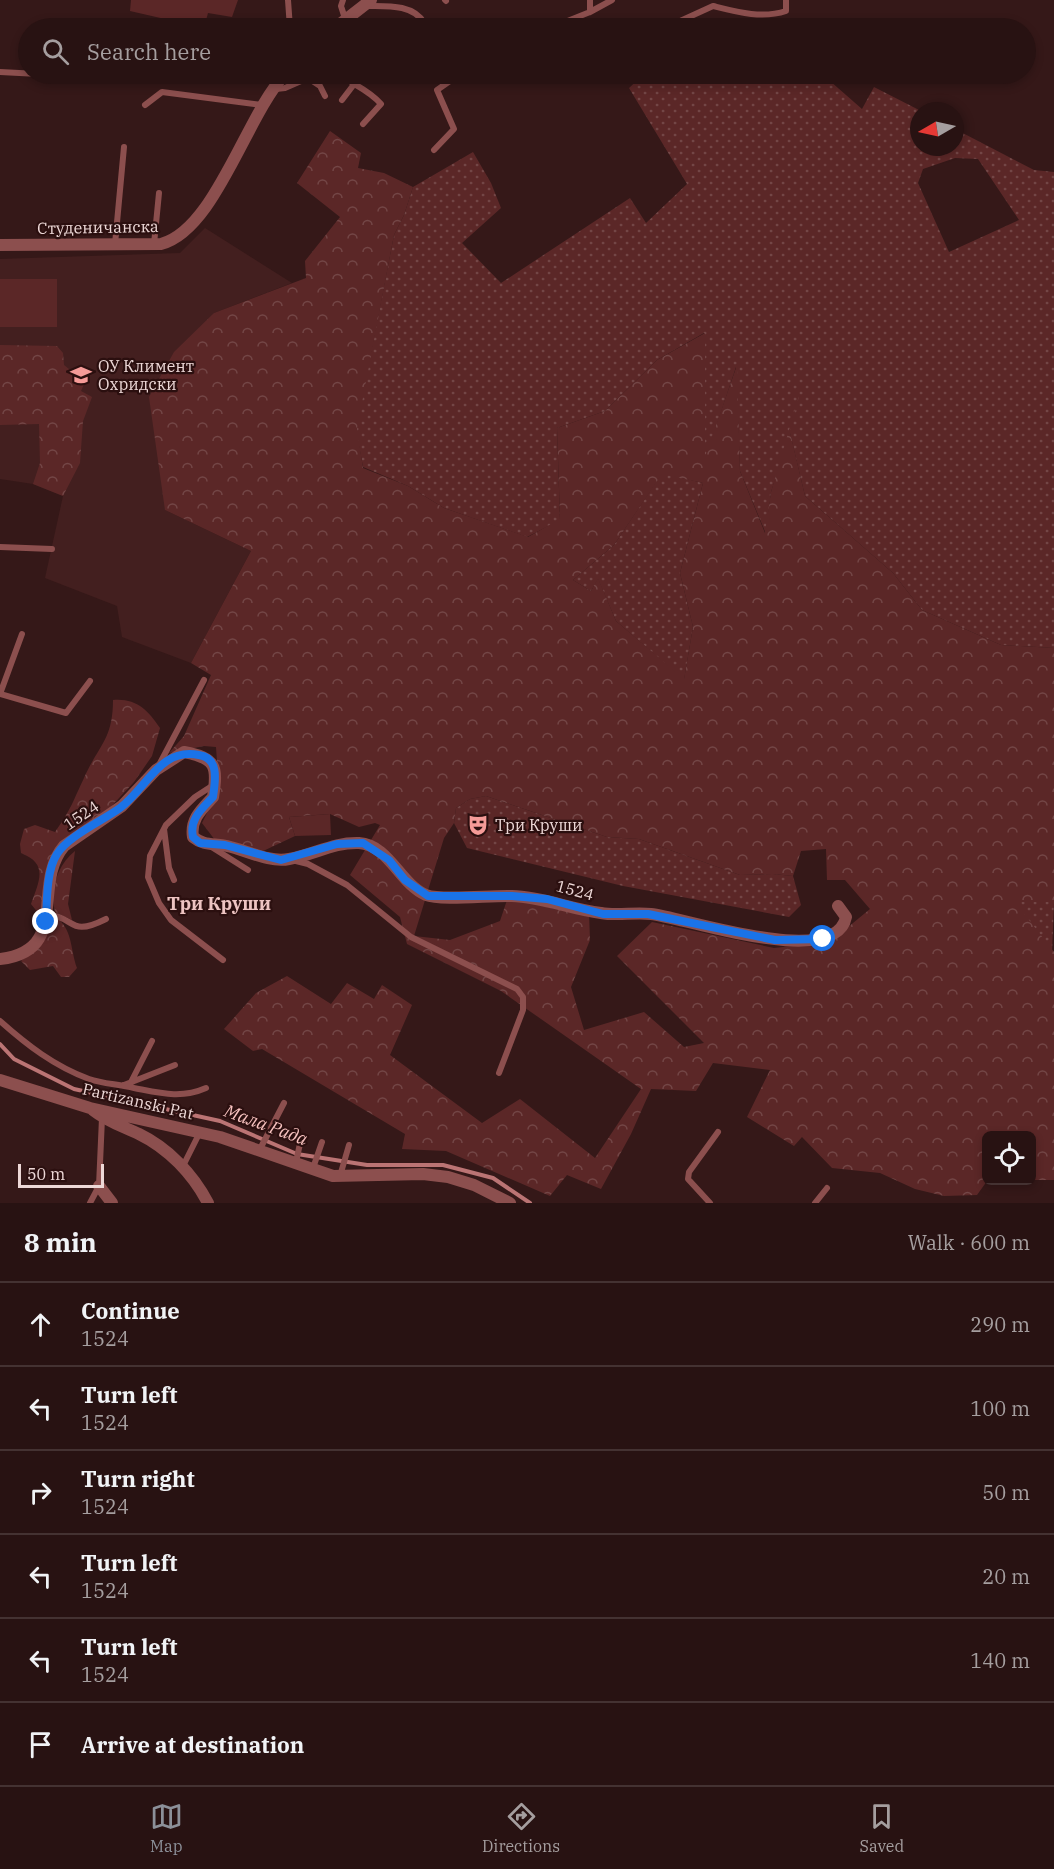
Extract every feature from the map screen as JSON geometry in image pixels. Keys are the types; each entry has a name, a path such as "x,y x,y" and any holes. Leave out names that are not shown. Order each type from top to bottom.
{"street":[{"path":"351,18 367,3"},
{"name":"Студеничанска","path":"0,245 154,244 172,241 184,234 205,210 262,105 276,84"},
{"name":"1524","path":"0,959 15,956 32,948 42,937 51,869 56,855 64,846 122,806 156,770 171,758 184,752 204,756 212,761 215,784"},
{"path":"207,844 200,843 193,837 192,830 199,812 213,797 215,784"},
{"name":"1524","path":"207,844 225,845 268,858 289,859 337,844 363,843 389,860 405,880 428,896 512,896 547,899 603,914 648,914 775,940 823,939 833,936 841,930 846,917 838,906"},
{"name":"Partizanski Pat","path":"0,1080 90,1108 262,1147 297,1156 314,1165 341,1171 448,1177 474,1185 510,1203"},
{"path":"90,1108 102,1118 139,1134 183,1166 208,1203"},
{"path":"99,1186 112,1203"}],"lane":[{"path":"288,0 289,18"},
{"path":"342,18 343,0"},
{"path":"590,0 590,12"},
{"path":"575,18 612,0"},
{"path":"687,18 713,6 741,13 775,14 786,10 786,0"},
{"path":"367,3 411,10 422,18"},
{"path":"0,72 18,73"},
{"path":"272,89 285,88 293,84"},
{"path":"319,84 325,96"},
{"path":"342,100 354,84"},
{"path":"357,84 371,93 381,104 363,124"},
{"path":"434,150 454,129 437,90 446,84"},
{"path":"145,105 162,92 262,105"},
{"path":"115,244 124,147"},
{"path":"154,244 159,193"},
{"path":"0,547 52,549"},
{"path":"22,634 0,694 66,712 90,681"},
{"path":"156,770 204,680"},
{"path":"215,784 195,797 164,828 150,856 148,877 159,903 171,920 224,960"},
{"path":"164,828 169,868 174,880"},
{"path":"207,844 248,870"},
{"name":"1524","path":"289,859 308,864 347,885 411,937 517,989 523,997 523,1010 500,1073"},
{"path":"46,914 59,916 72,926 82,928 106,919"},
{"path":"0,1021 28,1046 57,1065 90,1079 170,1095 195,1093 206,1088"},
{"path":"131,1082 152,1041"},
{"path":"123,1085 175,1065"},
{"path":"262,1147 284,1103"},
{"path":"90,1203 99,1186 102,1118"},
{"path":"183,1166 200,1132"},
{"path":"710,1203 688,1179 689,1172 718,1132"},
{"path":"297,1156 302,1139"},
{"path":"314,1165 322,1142"},
{"path":"341,1171 349,1145"},
{"path":"815,1203 827,1188"}],"shaded area":[{"name":"ОУ Климент Охридски","path":"205,228 292,283 214,313 165,510 251,551 191,663 122,637 117,606 45,578 63,496 33,484 0,479 0,259 180,253"}],"green space":[{"path":"131,0 238,0 232,17 208,13 207,18 160,18 130,11"},
{"path":"633,84 833,84 862,109 874,87 910,105 910,156 964,156 964,134 1034,170 1054,172 1054,648 1001,645 922,610 893,573 805,496 790,433 771,492 766,534 740,471 736,367 705,460 704,333 657,360 605,411 557,428 560,520 527,537 444,508 408,486 363,467 356,429 394,235 404,215 413,187 473,152 491,183 501,208 462,243 501,283 630,198 646,223 687,184 629,88","holes":["955,158 978,159 1019,220 949,252 918,183 923,169"]},
{"path":"330,131 361,153 358,168 384,173 413,187 404,215 394,235 357,429 363,468 408,486 444,508 528,537 560,519 557,428 605,411 657,360 705,333 705,457 737,365 740,471 765,533 771,492 800,392 790,432 805,496 893,573 922,610 1001,645 1054,648 1054,902 1015,902 1054,952 1054,1180 1036,1180 1036,1131 982,1131 982,1185 984,1185 977,1195 944,1196 915,1189 880,1173 832,1168 802,1137 794,1146 747,1117 770,1070 713,1063 696,1091 651,1089 631,1134 601,1189 567,1175 550,1196 446,1151 402,1149 405,1134 262,1049 253,1051 224,1029 256,993 287,976 331,1004 347,983 374,999 382,985 412,1005 390,1055 482,1123 520,1099 595,1158 641,1089 501,991 407,944 400,917 350,875 380,825 375,823 359,827 330,814 289,817 295,836 261,852 215,840 202,823 219,789 216,747 204,746 169,753 184,736 211,675 191,663 251,551 165,510 149,397 174,352 214,313 306,278 305,261 340,217 297,183","holes":["662,474 703,483 680,573 693,627 684,679 616,621 598,578 591,591 573,580 614,545","486,796 607,837 639,839 740,875 793,876 801,851 826,849 827,880 845,880 870,909 830,942 774,948 652,922 617,956 704,1043 684,1047 644,1012 584,1030 571,987 590,940 589,913 508,897 500,921 450,940 414,936 444,838 454,823 456,808 470,799"]},
{"path":"0,279 57,279 57,327 0,327"},
{"path":"0,345 57,346 63,353 64,365 85,382 81,391 92,397 83,421 80,463 63,496 33,484 40,463 39,424 0,425"},
{"path":"662,473 703,483 680,573 693,627 684,680 616,621 598,579 591,591 573,580 614,545"},
{"path":"113,700 135,703 151,716 160,728 152,756 134,782 105,813 62,843 39,914 31,904 39,881 39,868 30,857 21,853 20,844 24,829 35,825 55,832 108,734"},
{"path":"486,796 607,837 639,839 740,875 793,876 801,905 789,917 623,886 467,848 454,823 456,808 470,799"},
{"path":"330,814 331,835 295,836 289,817"},
{"path":"75,851 68,904 72,920 55,912 53,895 59,871"},
{"path":"1030,900 1054,902 1052,953 1014,902"},
{"path":"55,917 68,933 77,968 69,977 61,977 53,966 30,970 21,961 44,941"}],"waterway":[{"name":"Мала Рада","path":"0,1044 14,1059 74,1089 220,1121 297,1154 367,1165 443,1165 493,1178 530,1203"}],"place":[{"name":"ОУ Климент Охридски","path":"81,375"},
{"name":"Три Круши","path":"478,825"}],"district":[{"name":"Три Круши","path":"219,904"}],"route":[{"path":"46,922 51,869 56,855 64,846 122,806 156,770 171,758 184,752 204,756 212,761 215,771 213,797 199,812 192,824 193,837 200,843 225,845 281,860 337,844 363,843 389,860 405,880 428,896 512,896 547,899 603,914 667,916 775,940 823,939"}]}
